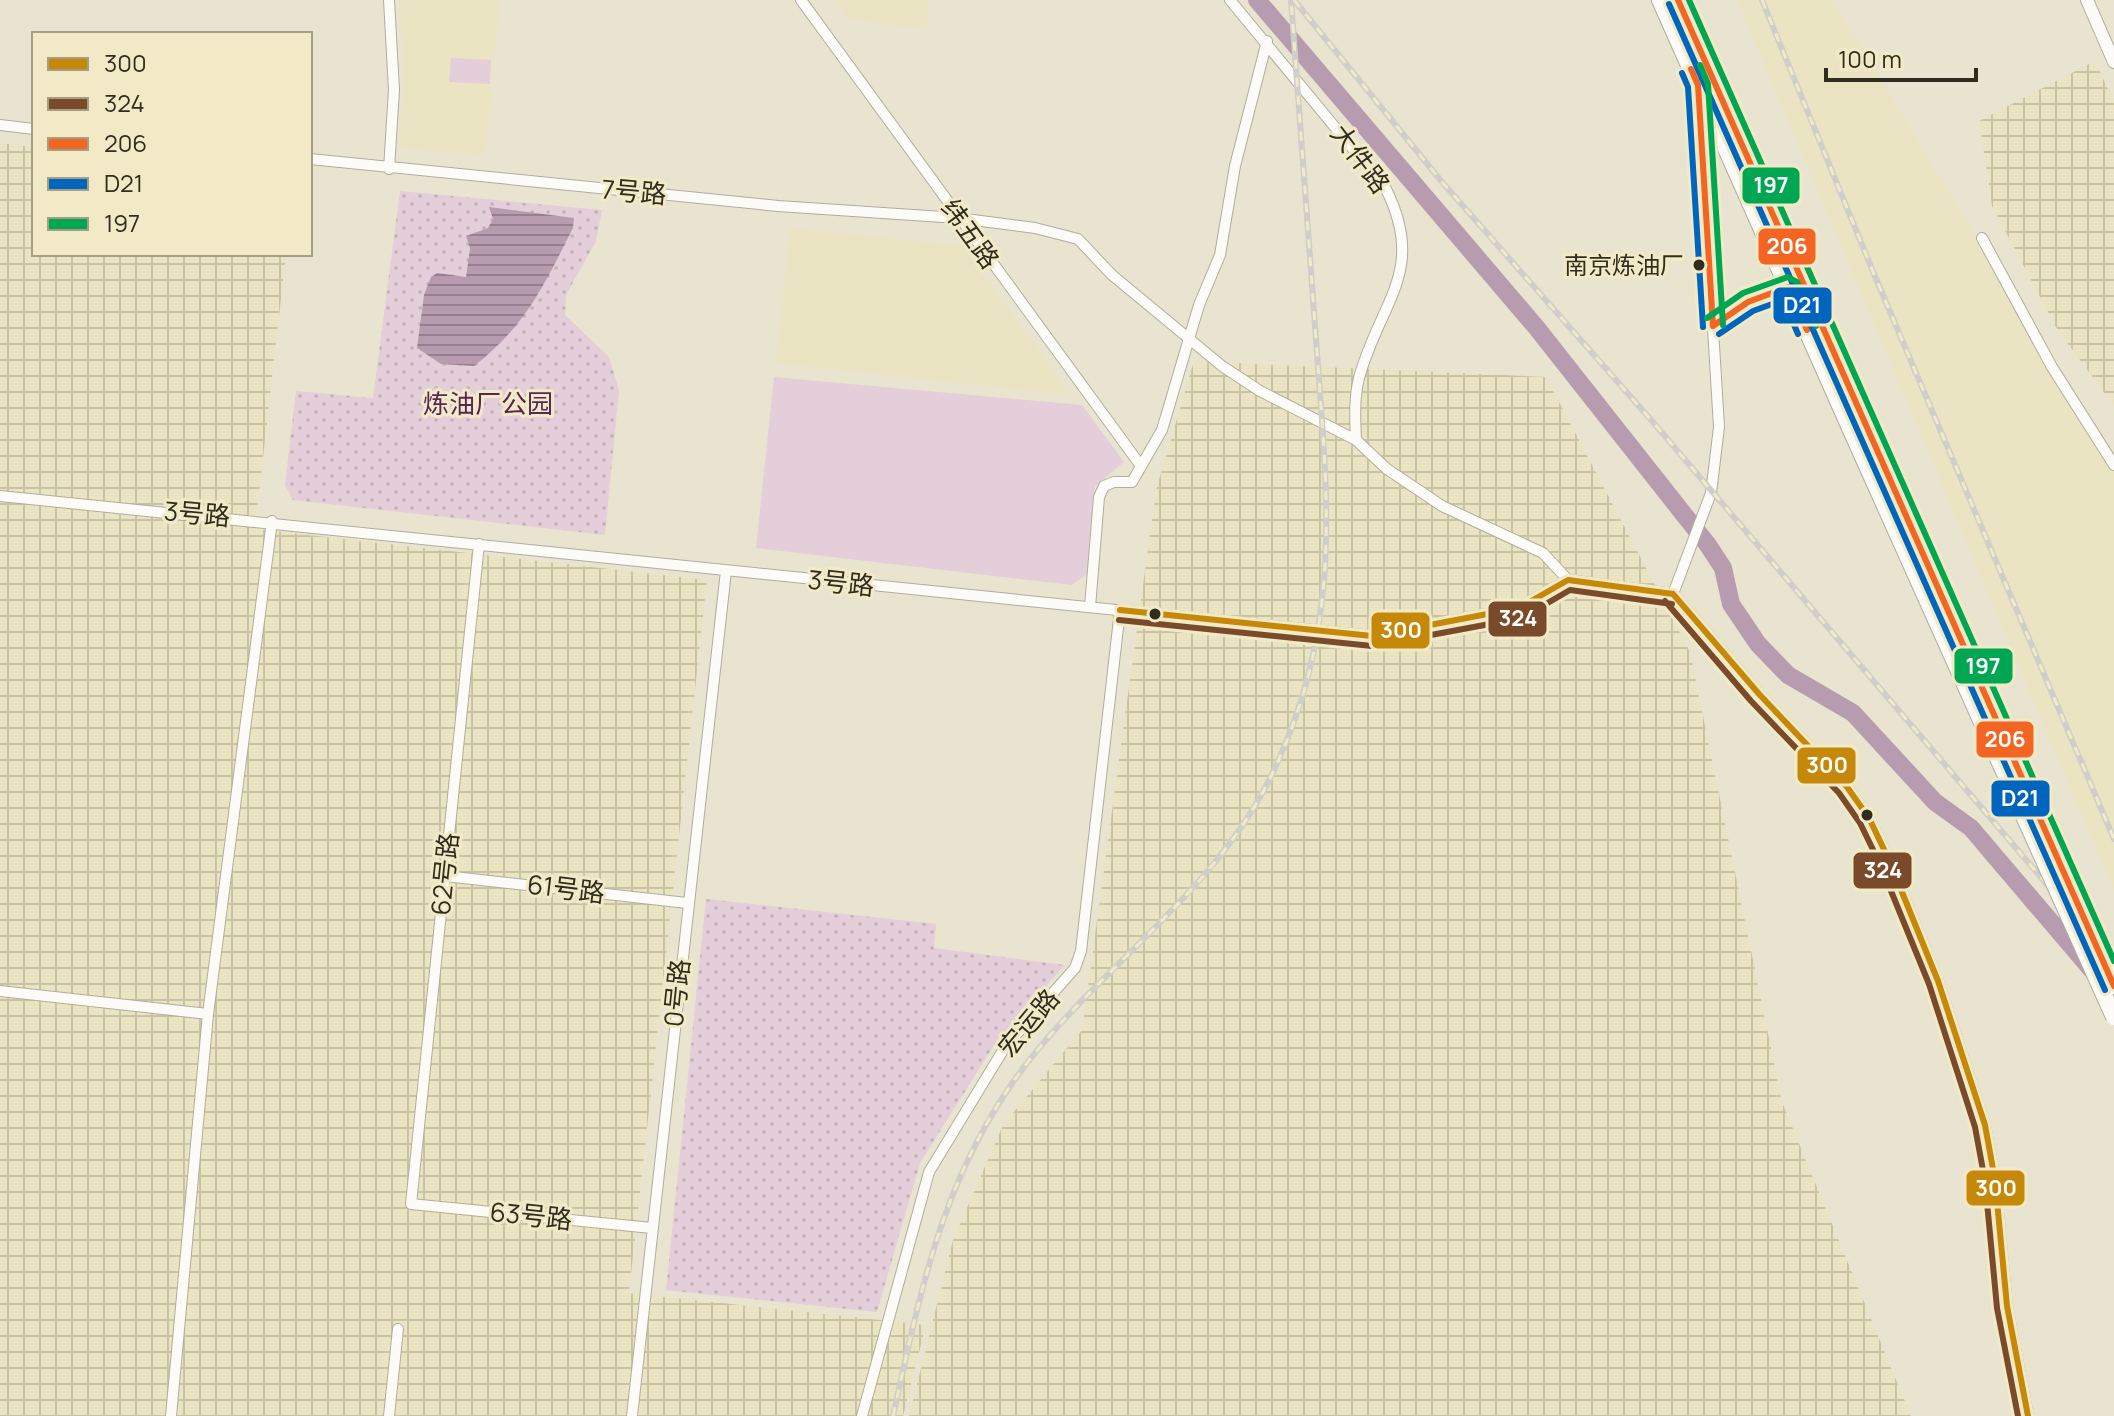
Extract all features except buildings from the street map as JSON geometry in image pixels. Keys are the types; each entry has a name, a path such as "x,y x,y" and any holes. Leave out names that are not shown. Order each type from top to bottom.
{"main road":[{"path":"1660,0 2114,1017"},
{"path":"1678,0 1866,419 2114,986"}],"street":[{"path":"389,0 394,90 389,169"},
{"name":"纬五路","path":"801,0 1141,466"},
{"name":"大件路","path":"1230,0 1267,41 1386,189 1401,219 1405,246 1398,281 1359,378 1354,409 1356,440"},
{"path":"2087,0 2114,62"},
{"path":"1090,607 1099,497 1104,486 1114,482 1132,482 1162,430 1188,342 1220,255 1235,166 1267,41"},
{"path":"1673,594 1711,493 1719,427 1698,85"},
{"path":"0,125 32,129"},
{"name":"7号路","path":"312,159 778,206 958,218 1035,228 1078,239 1112,275 1188,342 1260,391 1356,440 1387,469 1442,506 1543,553 1568,580"},
{"path":"1982,238 2052,367 2114,465"},
{"path":"1713,326 1748,302 1803,279"},
{"name":"3号路","path":"0,496 272,521 726,571 1372,636 1519,608 1568,580"},
{"path":"171,1416 208,1014 272,521"},
{"name":"62号路","path":"411,1204 479,544"},
{"name":"0号路","path":"632,1416 726,571"},
{"path":"1568,580 1673,594 1759,694 1847,787 1869,818 1938,981 1985,1125 1995,1180 2007,1306 2028,1416"},
{"name":"宏运路","path":"862,1416 929,1172 1005,1047 1075,968 1081,951 1120,610"},
{"name":"61号路","path":"445,876 687,903"},
{"path":"0,991 208,1014"},
{"name":"63号路","path":"411,1204 652,1228"},
{"path":"389,1416 398,1329"}],"shaded area":[{"path":"400,0 500,0 485,155 399,148 403,86"},
{"path":"834,0 929,0 926,30 848,18"},
{"path":"1737,0 1832,0 2114,463 2114,891"},
{"path":"2095,61 2114,102 2114,406 2057,329 1992,206 1979,121"},
{"path":"0,143 32,147 32,256 286,256 255,529 707,580 629,1293 926,1325 903,1416 0,1416"},
{"path":"489,207 574,218 573,228 543,286 507,336 474,366 441,364 417,348 424,295 431,277 437,273 466,277 470,248 466,236 488,228 493,219"},
{"path":"790,228 963,246 1071,395 776,363"},
{"path":"1194,361 1546,377 1690,652 1782,1102 1911,1416 909,1416 953,1240 1003,1125 1082,1030 1156,490"}],"green space":[{"path":"451,58 491,60 490,84 449,82"},
{"name":"炼油厂公园","path":"400,191 602,210 596,241 566,295 565,315 609,357 619,390 605,535 293,500 285,485 296,391 373,398"},
{"path":"774,377 1082,405 1124,462 1095,486 1088,573 1072,585 756,548"},
{"path":"706,899 936,924 934,948 1065,965 996,1042 920,1163 877,1312 666,1290"}],"waterway":[{"path":"1257,0 1536,327 1708,545 1723,568 1731,604 1758,644 1788,675 1853,713 1935,802 1971,828 2114,996"}],"railway":[{"path":"893,1416 927,1273 957,1184 977,1141 1031,1058 1062,1022 1195,886 1225,849 1252,810 1275,768 1298,712 1313,657 1322,603 1326,496 1291,0"},
{"path":"1294,0 1442,182 1652,421 2114,963"},
{"path":"1762,0 1874,274 2114,839"}],"transit line":[{"name":"206","path":"1678,0 2114,986"},
{"name":"197","path":"1689,0 2114,961"},
{"name":"D21","path":"1669,4 2105,990"},
{"name":"197","path":"1700,65 1708,84 1723,325"},
{"name":"206","path":"1691,69 1698,85 1713,326"},
{"name":"D21","path":"1682,73 1688,87 1703,327"},
{"name":"197","path":"1707,318 1743,293 1788,277 1797,282 1816,326"},
{"name":"206","path":"1713,326 1748,302 1788,287 1807,330"},
{"name":"D21","path":"1719,334 1753,311 1783,300 1798,334"},
{"name":"300","path":"1120,610 1372,636 1519,608 1568,580 1673,594"},
{"name":"324","path":"1119,620 1372,646 1522,618 1570,590 1672,604"},
{"name":"300","path":"1673,594 1759,694 1847,787 1869,818 1889,860 1938,981 1985,1125 1995,1180 2007,1306 2028,1416"},
{"name":"324","path":"1665,601 1751,701 1839,793 1860,823 1880,864 1929,984 1975,1127 1985,1181 1997,1308 2018,1416"}],"place":[{"name":"南京炼油厂","path":"1699,265"}]}
